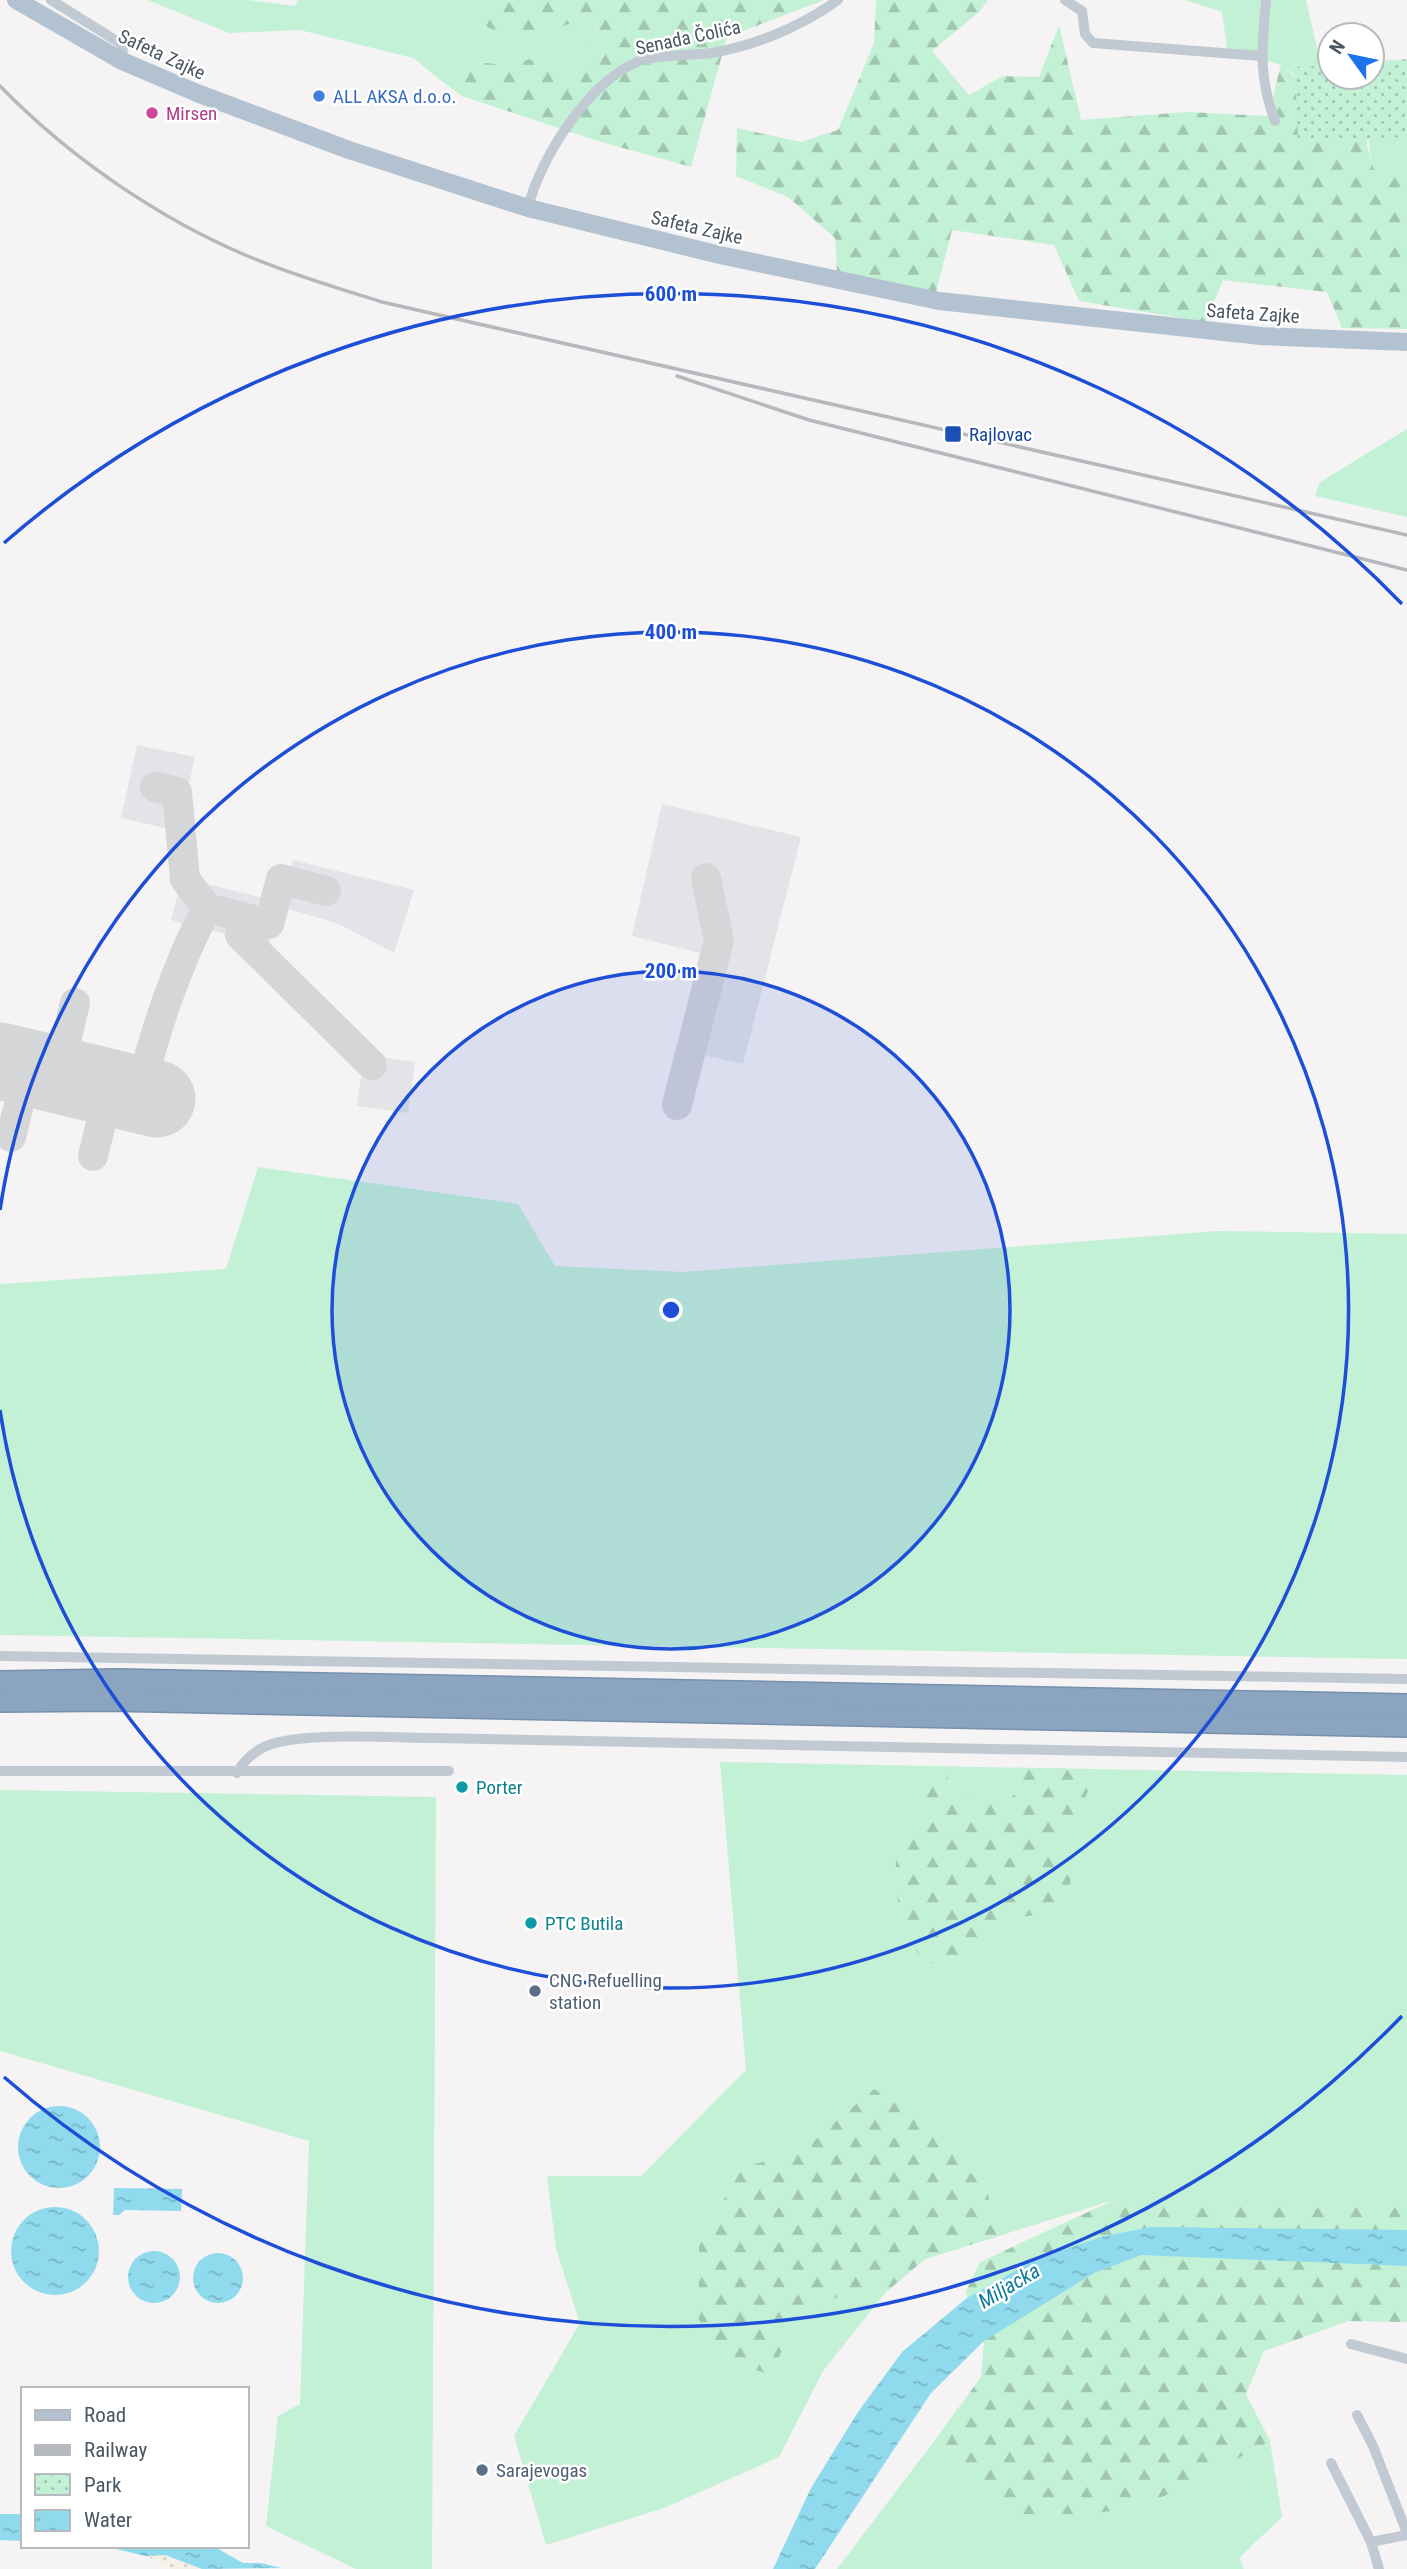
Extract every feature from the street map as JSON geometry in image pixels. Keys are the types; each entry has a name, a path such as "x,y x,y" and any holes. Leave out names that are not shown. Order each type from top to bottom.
{"highway":[{"path":"0,1682 132,1681 1407,1705"},
{"path":"0,1701 110,1700 1407,1726"}],"main road":[{"name":"Safeta Zajke","path":"16,0 122,61 197,93 339,147 528,208 720,255 939,301 1261,336 1407,342"}],"street":[{"path":"51,0 120,43 123,49 122,61"},
{"name":"Senada Čolića","path":"528,208 532,189 562,134 599,88 638,62 714,52 775,34 838,0"},
{"path":"1065,0 1082,11 1085,34 1093,43 1261,56"},
{"path":"1266,0 1261,56 1264,90 1275,121"},
{"path":"0,1656 1407,1679"},
{"path":"237,1773 251,1755 264,1747 308,1739 450,1738 1407,1757"},
{"path":"0,1771 449,1771"},
{"path":"1351,2344 1407,2359"},
{"path":"1357,2415 1373,2446 1407,2534 1371,2542"},
{"path":"1331,2463 1371,2542 1379,2569"}],"shaded area":[{"path":"137,745 195,757 178,831 121,818"},
{"path":"662,804 801,837 743,1064 684,1051 708,955 632,936"},
{"path":"293,860 414,890 394,953 339,924 282,907"},
{"path":"182,878 280,902 269,945 171,920"},
{"path":"364,1055 415,1062 408,1113 357,1106"}],"green space":[{"path":"148,0 248,0 295,6 298,0 480,0 561,26 589,17 598,27 588,59 570,80 555,68 529,59 513,66 479,62 439,79 413,58 300,30 229,33"},
{"path":"480,0 824,0 727,37 691,167 598,141 462,96 439,79 479,62 513,66 529,59 555,68 570,80 588,59 598,27 589,17 536,34 510,35 483,24"},
{"path":"876,0 988,0 980,11 932,51 969,95 1003,76 1039,77 1059,25 1081,120 1187,112 1268,116 1281,65 1368,136 1367,145 1373,168 1383,174 1407,166 1407,329 1342,328 1327,292 1223,280 1206,322 1079,301 1054,245 952,230 936,292 837,272 835,238 788,197 736,176 737,128 801,142 838,130 874,43"},
{"path":"1185,0 1306,0 1316,44 1316,83 1298,77 1281,65 1227,48 1222,12"},
{"path":"1407,59 1407,137 1298,140 1295,67 1316,66 1316,91 1386,91 1386,61"},
{"path":"1337,91 1385,91 1407,116"},
{"path":"1407,118 1407,166 1383,174 1372,168 1368,136"},
{"path":"1407,429 1407,517 1315,496 1320,482"},
{"path":"258,1167 518,1204 555,1266 683,1272 1217,1231 1407,1234 1407,1659 0,1635 0,1284 226,1269"},
{"path":"720,1762 1407,1775 1407,2200 1114,2200 925,2259 885,2293 823,2371 779,2457 664,2508 546,2545 514,2436 580,2323 556,2249 547,2176 641,2176 746,2070"},
{"path":"925,1766 948,1766 947,1790 983,1803 1006,1803 1018,1791 1020,1776 1031,1768 1065,1768 1088,1790 1062,1837 1057,1858 1071,1874 1069,1900 1036,1915 1008,1919 991,1927 967,1952 941,1966 922,1960 906,1928 898,1902 896,1840 914,1828 922,1827 920,1778"},
{"path":"0,1790 436,1797 432,2569 356,2569 266,2526 278,2416 300,2404 309,2141 0,2051"},
{"path":"874,2089 930,2127 987,2191 999,2236 925,2259 885,2293 841,2294 796,2327 769,2374 726,2361 699,2320 699,2241 743,2167 799,2153"},
{"path":"1114,2200 1407,2200 1407,2322 1349,2321 1264,2351 1246,2394 1270,2441 1183,2488 1146,2503 1114,2511 1063,2514 997,2513 989,2490 957,2471 943,2459 932,2444 981,2377 984,2341 973,2322 966,2291 980,2262"},
{"path":"1270,2441 1282,2517 1239,2558 1244,2569 837,2569 932,2444 943,2459 957,2471 989,2490 1172,2490"}],"sand":[{"path":"165,2555 202,2569 173,2569 145,2556"}],"water":[{"path":"59,2106 75,2109 88,2118 97,2131 100,2147 97,2163 88,2176 75,2185 59,2188 43,2185 30,2176 21,2163 18,2147 21,2131 30,2118 43,2109"},
{"path":"114,2188 182,2189 181,2211 125,2210 119,2215 113,2215"},
{"path":"55,2207 72,2211 86,2220 95,2234 99,2251 95,2268 86,2282 72,2291 55,2295 38,2291 24,2282 15,2268 11,2251 15,2234 24,2220 38,2211"},
{"name":"Miljacka","path":"1151,2227 1407,2230 1407,2266 1141,2255 1094,2273 984,2341 931,2393 815,2569 773,2569 811,2488 858,2412 902,2352 967,2298 1036,2259 1104,2236"},
{"path":"154,2251 173,2258 180,2277 173,2296 154,2303 135,2296 128,2277 135,2258"},
{"path":"218,2253 235,2261 243,2278 235,2295 218,2303 201,2295 193,2278 201,2261"},
{"path":"0,2514 21,2514 21,2541 0,2540"},
{"path":"112,2548 217,2548 243,2563 261,2563 281,2568 202,2569 165,2555 145,2556"}],"taxiway":[{"path":"155,787 177,792 185,879 207,908"},
{"path":"677,1105 719,940 706,878"},
{"path":"243,917 269,924 281,879 326,891"},
{"path":"139,1094 167,999 207,908 243,917 240,935 372,1065"},
{"path":"58,1075 75,1003"},
{"path":"11,1137 28,1068"},
{"path":"93,1156 110,1087"}],"runway":[{"path":"0,1061 157,1099"}],"railway":[{"path":"0,86 85,161 182,224 216,242 282,270 382,302 1407,535"},
{"path":"677,376 809,420 1407,570"}],"place":[{"name":"ALL AKSA d.o.o.","path":"319,96"},
{"name":"Mirsen","path":"152,113"},
{"name":"Rajlovac","path":"953,434"},
{"name":"Porter","path":"462,1787"},
{"name":"PTC Butila","path":"531,1923"},
{"name":"CNG Refuelling station","path":"535,1991"},
{"name":"Sarajevogas","path":"482,2470"}]}
